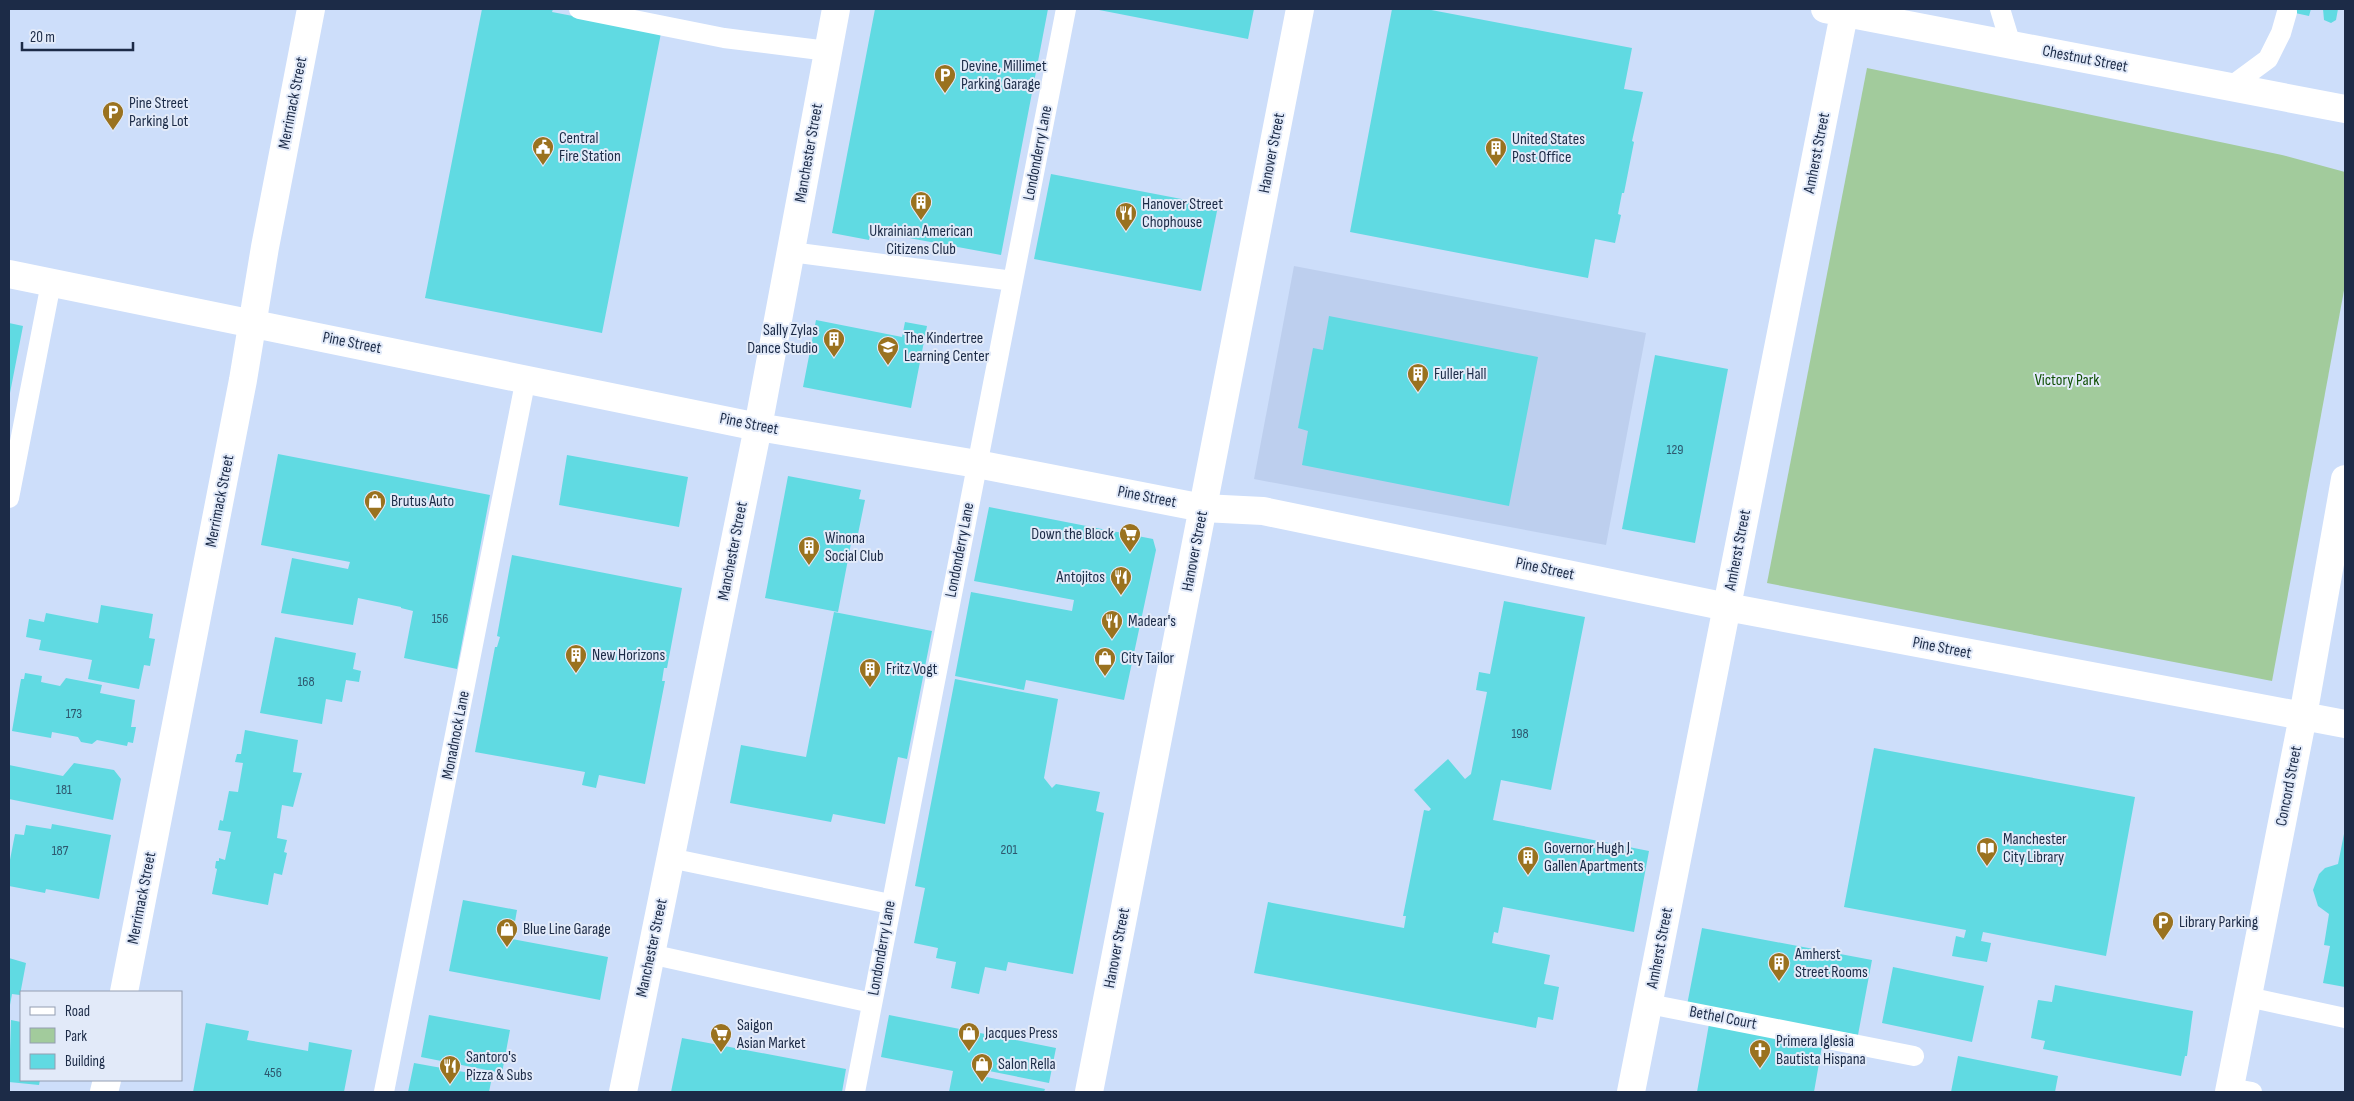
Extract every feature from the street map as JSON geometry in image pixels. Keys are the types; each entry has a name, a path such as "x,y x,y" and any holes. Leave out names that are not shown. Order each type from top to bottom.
{"street":[{"name":"Merrimack Street","path":"124,991 243,380 265,247 311,9"},
{"name":"Manchester Street","path":"623,1092 758,427 836,9"},
{"name":"Hanover Street","path":"1089,1092 1300,9"},
{"name":"Chestnut Street","path":"1838,10 2345,110"},
{"name":"Amherst Street","path":"1631,1092 1727,607 1838,10"},
{"name":"Pine Street","path":"9,274 526,378 758,427 977,464 1203,508 1263,511 1727,607 2345,724"},
{"name":"Concord Street","path":"2237,1091 2248,997 2303,716 2345,479"}],"lane":[{"path":"579,9 724,38 828,51"},
{"name":"Londonderry Lane","path":"855,1092 890,904 1066,9"},
{"path":"2000,9 2011,45"},
{"path":"2230,87 2268,59 2281,33 2287,12"},
{"path":"791,252 1013,281"},
{"path":"9,498 51,283"},
{"name":"Monadnock Lane","path":"384,1092 526,378"},
{"path":"670,858 890,904"},
{"path":"650,954 872,1003"},
{"path":"2248,997 2345,1018"},
{"name":"Bethel Court","path":"1649,1004 1914,1056"}],"shaded area":[{"path":"1294,266 1646,333 1606,545 1254,479"}],"green space":[{"name":"Victory Park","path":"1867,68 2282,155 2345,172 2345,285 2272,681 1767,583"}],"building":[{"name":"Central Fire Station","path":"482,9 553,9 552,12 661,33 602,333 425,298"},
{"name":"Devine, Millimet Parking Garage","path":"875,9 1048,9 1001,255 871,231 869,240 832,233"},
{"path":"1094,9 1254,9 1248,39"},
{"name":"United States Post Office","path":"1392,9 1426,9 1632,48 1624,89 1643,92 1632,141 1634,142 1624,193 1622,193 1618,214 1621,215 1615,243 1595,239 1588,278 1350,232"},
{"path":"2276,9 2311,9 2309,16"},
{"path":"2323,9 2338,9 2336,20 2331,23 2324,20"},
{"name":"Hanover Street Chophouse","path":"1051,174 1218,206 1201,291 1034,259"},
{"name":"Fuller Hall","path":"1329,316 1538,357 1509,506 1302,465 1308,431 1298,428 1313,348 1323,350"},
{"path":"816,320 902,337 905,322 927,326 911,408 803,387"},
{"path":"9,323 23,326 10,393 9,393"},
{"path":"1655,355 1728,369 1695,543 1622,529"},
{"name":"Brutus Auto","path":"278,454 490,495 457,669 404,658 413,611 401,607 358,598 353,625 281,613 292,558 348,569 350,562 261,545"},
{"path":"567,455 688,477 679,527 559,505"},
{"name":"Winona Social Club","path":"788,476 861,490 859,499 865,500 858,534 853,533 838,612 765,598"},
{"path":"989,507 1153,539 1156,550 1124,700 1026,680 1024,690 955,676 971,592 1072,611 1074,600 974,581"},
{"name":"New Horizons","path":"512,555 682,588 667,668 664,668 662,681 665,681 645,784 599,775 596,788 582,785 585,772 475,752 495,647 497,647 500,637 497,636"},
{"name":"Governor Hugh J. Gallen Apartments","path":"1504,601 1585,617 1551,790 1501,780 1493,820 1649,851 1634,932 1503,907 1498,933 1494,932 1492,943 1550,955 1544,984 1559,987 1553,1020 1538,1017 1536,1028 1254,973 1268,902 1404,928 1406,916 1403,916 1424,810 1429,811 1431,809 1414,790 1448,759 1465,779 1471,774 1487,692 1476,690 1479,672 1490,674"},
{"path":"101,605 153,614 149,638 155,639 150,666 144,665 139,689 88,679 92,660 39,650 41,640 26,637 29,619 44,622 46,613 98,623"},
{"name":"Fritz Vogt","path":"834,612 932,631 907,759 898,757 885,824 833,814 831,822 730,803 741,745 806,757"},
{"path":"275,637 356,653 353,669 361,671 359,682 346,680 342,702 326,699 322,724 260,713"},
{"path":"25,673 42,676 41,682 60,686 66,678 102,685 100,693 135,700 131,727 136,727 133,743 128,742 127,746 97,740 92,744 81,742 78,737 52,732 51,738 12,731 21,679 24,679"},
{"path":"955,679 1058,699 1044,778 1052,788 1056,784 1100,792 1096,811 1104,813 1073,974 1008,962 1006,971 985,967 979,994 951,988 956,962 936,958 938,948 914,943 925,888 915,886"},
{"path":"245,730 298,740 293,772 302,773 293,807 282,805 277,838 287,840 284,852 287,853 282,875 274,873 268,905 212,894 217,869 215,868 216,861 219,861 219,858 225,860 231,832 218,830 220,820 223,821 229,791 238,792 243,763 235,762 237,754 241,754"},
{"name":"Manchester City Library","path":"1874,748 2135,797 2106,956 1983,932 1981,941 1991,943 1987,962 1952,956 1956,936 1964,938 1966,930 1844,907"},
{"path":"74,763 114,770 121,779 113,820 9,799 9,765 63,776"},
{"path":"52,824 111,835 99,899 46,889 45,893 9,886 9,865 15,834 24,835 26,825 51,829"},
{"path":"2344,834 2345,987 2323,983 2330,946 2324,945 2329,914 2318,906 2313,890 2319,874 2325,868 2338,864"},
{"name":"Blue Line Garage","path":"463,900 517,910 512,939 608,957 600,1000 449,971"},
{"name":"Amherst Street Rooms","path":"1702,928 1872,960 1858,1035 1687,1005"},
{"path":"9,958 26,963 20,995 12,994 10,1005"},
{"path":"1893,967 1984,986 1972,1042 1882,1023"},
{"path":"2055,985 2193,1011 2187,1056 2185,1056 2181,1076 2043,1049 2045,1041 2031,1038 2038,1000 2052,1002"},
{"path":"429,1015 510,1030 502,1073 421,1057"},
{"name":"Jacques Press","path":"889,1015 1056,1048 1049,1083 984,1070 982,1076 1045,1089 1044,1092 949,1092 953,1071 881,1057"},
{"path":"11,1020 20,1022 20,1081 40,1081 39,1085 9,1082"},
{"path":"206,1023 249,1031 247,1040 308,1051 309,1042 352,1050 344,1092 193,1092"},
{"name":"Primera Iglesia Bautista Hispana","path":"1709,1024 1822,1046 1814,1092 1697,1092"},
{"name":"Saigon Asian Market","path":"682,1038 846,1069 842,1092 671,1092"},
{"path":"1958,1056 2058,1076 2055,1092 1951,1092"},
{"name":"Santoro's Pizza & Subs","path":"414,1063 492,1077 489,1092 408,1092"}],"place":[{"name":"Devine, Millimet Parking Garage","path":"945,94"},
{"name":"Pine Street Parking Lot","path":"113,131"},
{"name":"Central Fire Station","path":"543,166"},
{"name":"United States Post Office","path":"1496,167"},
{"name":"Ukrainian American Citizens Club","path":"921,221"},
{"name":"Hanover Street Chophouse","path":"1126,232"},
{"name":"Sally Zylas Dance Studio","path":"834,358"},
{"name":"The Kindertree Learning Center","path":"888,366"},
{"name":"Fuller Hall","path":"1418,393"},
{"name":"Brutus Auto","path":"375,520"},
{"name":"Down the Block","path":"1130,553"},
{"name":"Winona Social Club","path":"809,566"},
{"name":"Antojitos","path":"1121,596"},
{"name":"Madear's","path":"1112,640"},
{"name":"New Horizons","path":"576,674"},
{"name":"City Tailor","path":"1105,677"},
{"name":"Fritz Vogt","path":"870,688"},
{"name":"Manchester City Library","path":"1987,867"},
{"name":"Governor Hugh J. Gallen Apartments","path":"1528,876"},
{"name":"Library Parking","path":"2163,941"},
{"name":"Blue Line Garage","path":"507,948"},
{"name":"Amherst Street Rooms","path":"1779,982"},
{"name":"Jacques Press","path":"969,1052"},
{"name":"Saigon Asian Market","path":"721,1053"},
{"name":"Primera Iglesia Bautista Hispana","path":"1760,1069"},
{"name":"Salon Rella","path":"982,1083"},
{"name":"Santoro's Pizza & Subs","path":"450,1085"}]}
